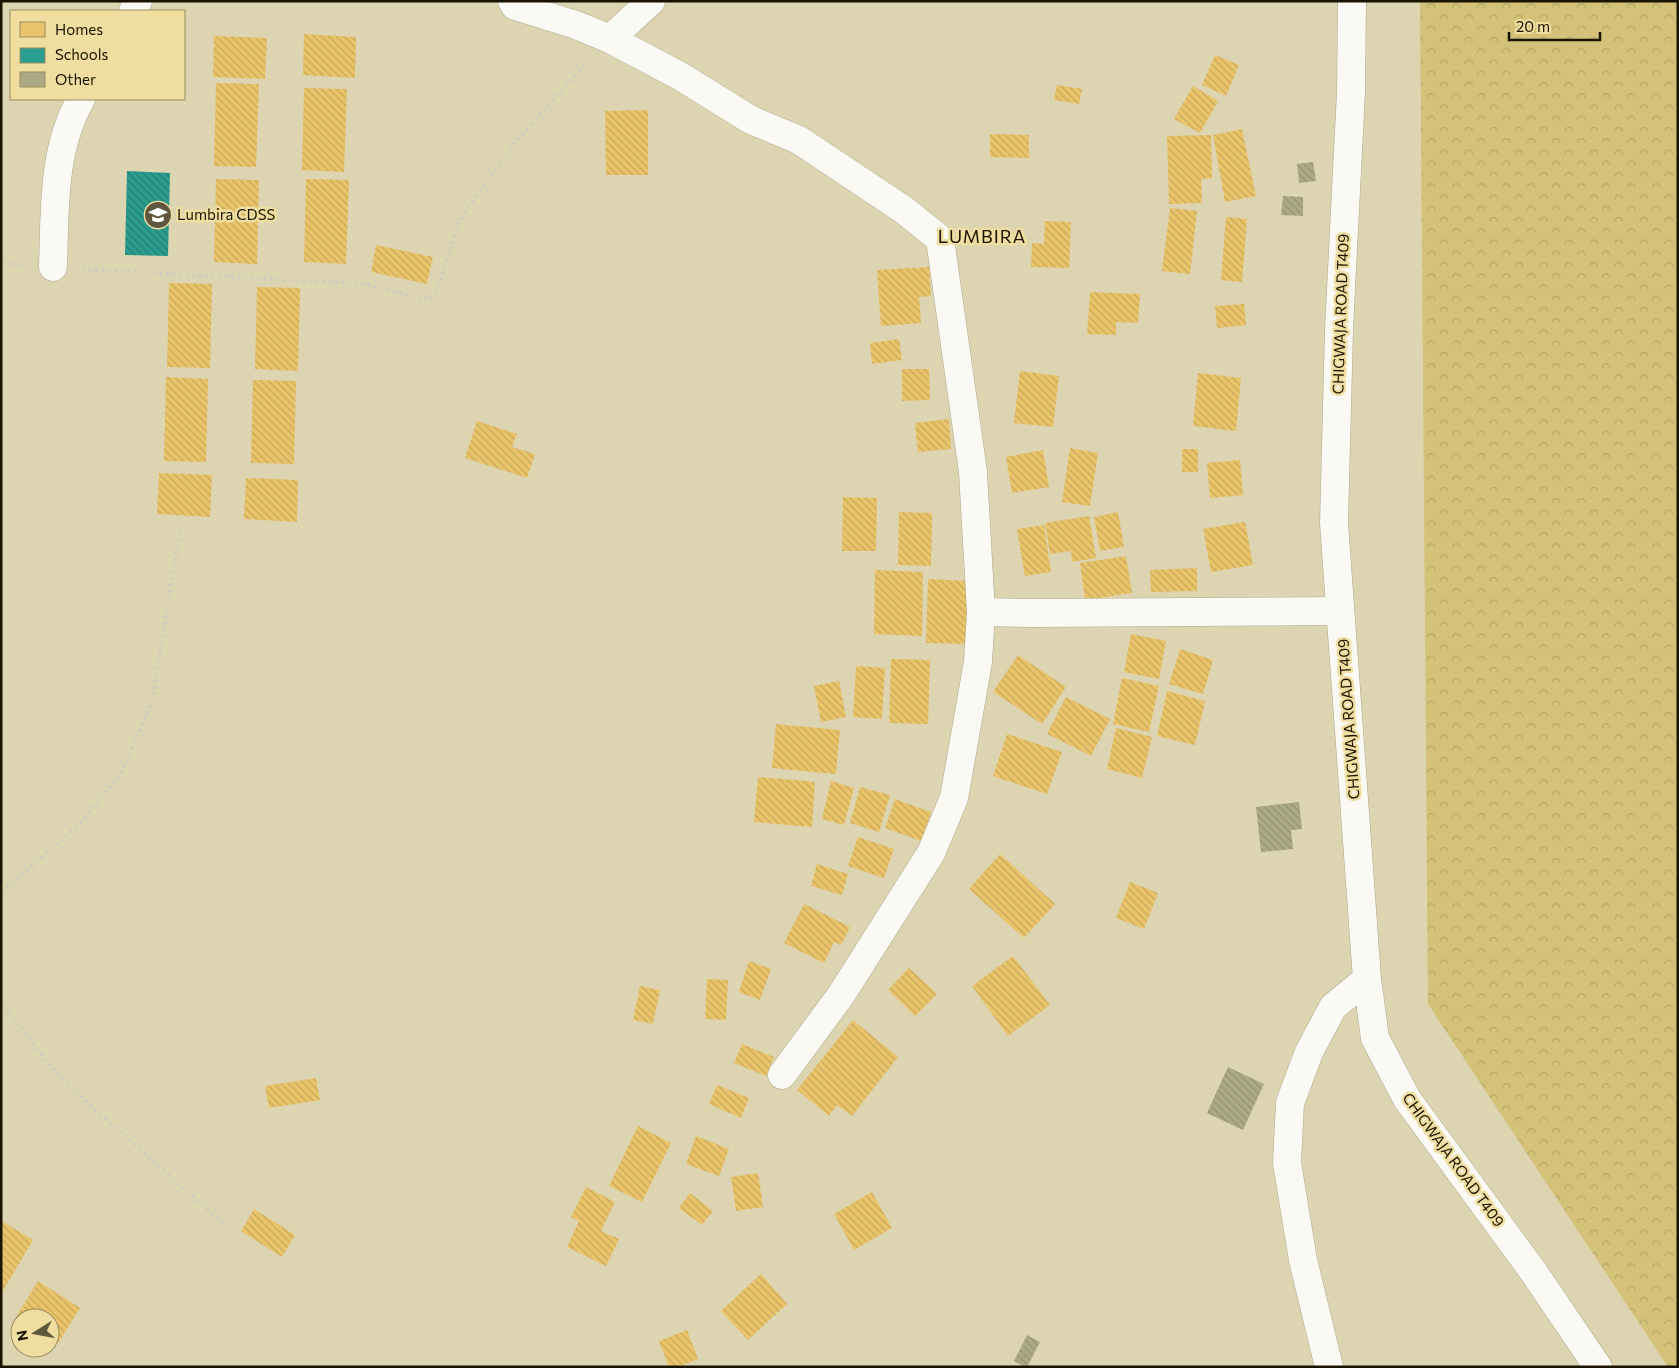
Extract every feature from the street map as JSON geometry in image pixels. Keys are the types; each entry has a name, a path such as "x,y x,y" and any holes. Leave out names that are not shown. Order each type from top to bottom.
{"street":[{"path":"512,1 514,6 576,25 610,39 680,76 751,120 799,140 904,210 940,239 973,472 981,612 978,662 954,798 931,853 841,995 782,1075"},
{"path":"610,39 651,1"},
{"name":"CHIGWAJA ROAD T409","path":"1352,1 1351,92 1340,319 1334,523 1367,979 1375,1038 1407,1099 1535,1274 1598,1367"},
{"path":"54,267 56,176 64,140 75,109 80,100"},
{"path":"981,612 1340,611"},
{"path":"1329,1367 1302,1260 1287,1163 1290,1103 1309,1052 1333,1007 1367,979"}],"path":[{"path":"54,267 365,284 422,299 429,298 434,295 438,287 458,228 466,211 516,142 610,39"},
{"path":"1,891 15,881 78,824 120,775 152,702 180,530"},
{"path":"1,1002 52,1068 97,1111 226,1226"}],"green space":[{"path":"1420,1 1678,1 1678,1367 1668,1367 1428,1004"}],"building: Homes":[{"path":"304,34 356,37 355,78 303,75"},
{"path":"214,36 267,38 265,79 213,77"},
{"path":"1215,55 1239,65 1226,96 1202,85"},
{"path":"216,83 259,84 256,167 214,166"},
{"path":"1057,85 1082,89 1079,104 1054,100"},
{"path":"1193,86 1218,101 1200,133 1174,119"},
{"path":"304,88 347,89 344,172 302,170"},
{"path":"648,110 648,175 606,175 605,111"},
{"path":"1242,129 1256,196 1225,202 1213,135"},
{"path":"990,134 1029,135 1029,158 990,157"},
{"path":"1211,135 1212,178 1201,179 1202,203 1169,204 1167,136"},
{"path":"216,179 259,180 257,264 214,262"},
{"path":"306,179 349,180 346,264 304,262"},
{"path":"1170,208 1197,211 1190,274 1162,271"},
{"path":"1226,217 1247,219 1242,282 1221,280"},
{"path":"1045,221 1071,222 1069,268 1031,267 1032,243 1044,244"},
{"path":"376,245 433,257 427,284 371,272"},
{"path":"929,267 931,296 919,297 921,323 881,326 877,270"},
{"path":"169,283 212,284 210,368 167,367"},
{"path":"257,287 300,288 298,371 255,369"},
{"path":"1090,292 1140,294 1138,323 1116,322 1116,335 1087,334"},
{"path":"1244,304 1246,325 1217,328 1215,306"},
{"path":"899,339 902,360 872,364 870,343"},
{"path":"902,369 929,369 930,400 902,401"},
{"path":"1020,371 1059,376 1053,427 1014,423"},
{"path":"1198,373 1241,378 1236,431 1193,426"},
{"path":"166,377 208,379 206,462 164,461"},
{"path":"253,380 296,381 294,464 251,463"},
{"path":"949,419 951,449 918,452 915,423"},
{"path":"477,421 517,434 512,447 535,454 527,478 465,458"},
{"path":"1070,448 1098,453 1090,506 1062,502"},
{"path":"1182,449 1198,449 1198,472 1182,472"},
{"path":"1043,450 1049,487 1012,493 1006,457"},
{"path":"1240,460 1243,495 1210,498 1207,463"},
{"path":"159,473 212,475 210,517 157,514"},
{"path":"246,478 298,480 297,522 244,519"},
{"path":"843,497 877,498 876,551 842,551"},
{"path":"899,512 932,513 931,566 898,565"},
{"path":"1118,512 1124,547 1100,551 1094,517"},
{"path":"1089,516 1096,558 1072,562 1071,551 1050,554 1045,523"},
{"path":"1245,522 1253,565 1211,572 1203,529"},
{"path":"1044,525 1051,572 1025,576 1017,529"},
{"path":"1126,556 1132,593 1085,600 1080,563"},
{"path":"1197,568 1197,591 1151,592 1150,570"},
{"path":"875,570 923,572 922,636 874,634"},
{"path":"928,579 968,581 966,644 926,643"},
{"path":"1131,634 1166,641 1159,679 1124,672"},
{"path":"1180,649 1213,660 1203,694 1169,684"},
{"path":"1018,655 1066,687 1042,724 993,692"},
{"path":"891,659 930,660 928,724 889,723"},
{"path":"856,666 885,668 882,719 853,717"},
{"path":"1122,678 1159,686 1149,732 1113,724"},
{"path":"839,681 846,717 821,722 814,686"},
{"path":"1167,691 1205,701 1195,745 1157,736"},
{"path":"1066,697 1110,719 1091,756 1047,734"},
{"path":"776,724 840,730 836,774 772,768"},
{"path":"1116,728 1152,737 1142,778 1107,769"},
{"path":"1007,734 1062,752 1047,794 993,776"},
{"path":"758,777 815,782 812,827 754,822"},
{"path":"831,781 854,788 844,825 822,819"},
{"path":"860,787 890,795 879,832 850,823"},
{"path":"895,799 931,812 921,841 885,828"},
{"path":"858,837 894,849 884,878 848,866"},
{"path":"1000,854 1055,904 1024,938 969,889"},
{"path":"817,864 848,874 842,895 811,886"},
{"path":"1130,882 1158,893 1144,929 1116,918"},
{"path":"804,904 850,927 841,945 834,942 824,963 784,943"},
{"path":"1013,956 1050,1005 1008,1036 972,986"},
{"path":"749,961 771,969 760,1000 739,992"},
{"path":"909,968 937,994 915,1016 888,990"},
{"path":"707,979 728,980 726,1020 705,1019"},
{"path":"640,986 660,990 653,1024 633,1020"},
{"path":"853,1020 898,1057 852,1116 837,1105 829,1116 797,1090"},
{"path":"742,1044 774,1057 766,1076 734,1063"},
{"path":"316,1078 320,1100 269,1108 265,1086"},
{"path":"717,1085 749,1098 741,1118 709,1104"},
{"path":"638,1126 671,1143 642,1202 609,1186"},
{"path":"696,1136 729,1149 719,1176 686,1164"},
{"path":"758,1173 763,1207 736,1211 731,1177"},
{"path":"586,1187 615,1202 601,1231 619,1239 606,1266 567,1247 579,1221 571,1217"},
{"path":"872,1192 892,1228 854,1250 834,1214"},
{"path":"690,1193 713,1211 702,1225 679,1208"},
{"path":"254,1209 295,1235 282,1257 241,1231"},
{"path":"3,1222 33,1240 1,1294 1,1224"},
{"path":"761,1274 787,1304 748,1340 721,1311"},
{"path":"38,1281 80,1308 60,1340 60,1308 22,1308"},
{"path":"687,1330 698,1359 678,1367 669,1367 659,1341"}],"building: Schools":[{"path":"127,171 170,173 168,256 125,255"}],"building: Other":[{"path":"1313,162 1316,181 1299,183 1297,164"},
{"path":"1283,196 1303,197 1303,216 1281,215"},
{"path":"1299,802 1302,829 1291,830 1293,849 1261,852 1256,807"},
{"path":"1228,1067 1264,1084 1243,1130 1207,1113"},
{"path":"1027,1335 1040,1342 1027,1367 1025,1367 1014,1361"}],"place":[{"name":"Lumbira CDSS","path":"158,215"}],"district":[{"name":"LUMBIRA","path":"982,237"}]}
